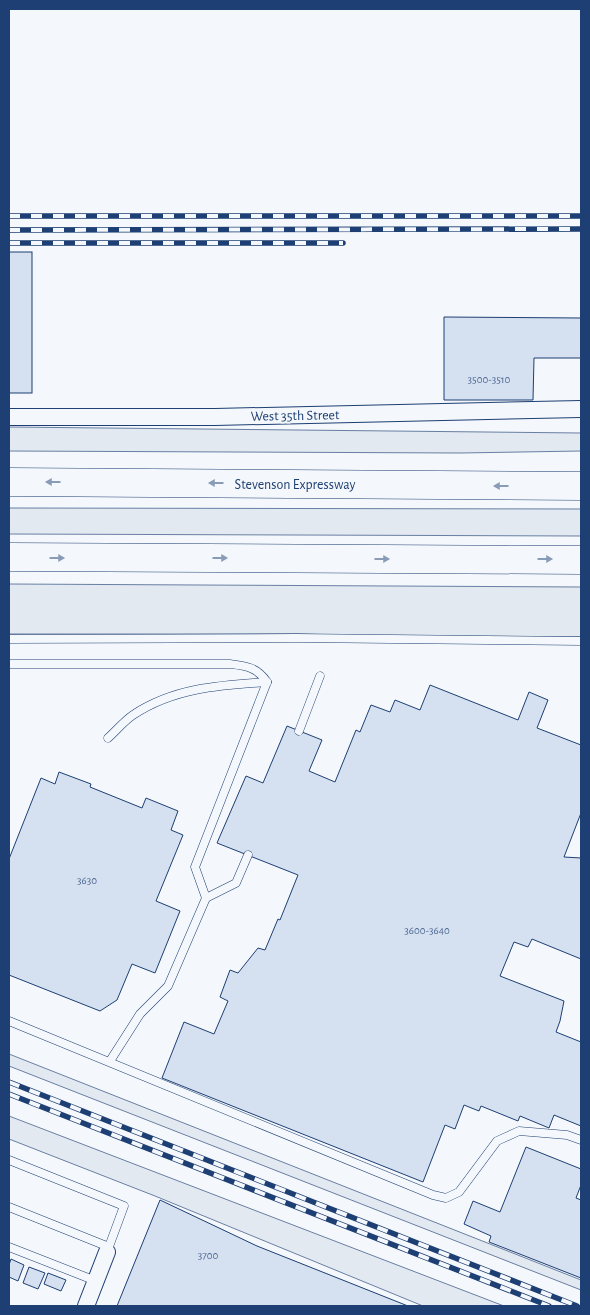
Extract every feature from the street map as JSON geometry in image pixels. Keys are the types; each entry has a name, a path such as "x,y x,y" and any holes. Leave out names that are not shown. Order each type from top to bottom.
{"highway":[{"path":"550,486 581,473"},
{"name":"Stevenson Expressway","path":"9,482 581,486"},
{"path":"9,557 581,560"}],"street":[{"name":"West 35th Street","path":"9,417 225,417 581,409"},
{"path":"86,1306 108,1250"}],"lane":[{"path":"9,639 296,638 581,641"},
{"path":"9,664 230,664 251,667 257,670 267,682"},
{"path":"299,731 320,676"},
{"path":"108,738 132,715 172,695 205,687 267,682"},
{"path":"206,898 195,867 267,682"},
{"path":"110,1061 140,1014 168,986 206,898 236,883 248,855"},
{"path":"9,1021 433,1195 446,1198 459,1192 497,1141 519,1131 567,1135 581,1140"},
{"path":"9,1160 124,1206 108,1250 9,1207"},
{"path":"9,1247 96,1281"}],"shaded area":[{"path":"9,427 581,433 581,451 460,453 9,451"},
{"path":"9,508 581,509 581,536 9,534"},
{"path":"9,584 581,587 581,637 430,637 296,634 9,634"},
{"path":"9,1054 581,1280 581,1290 9,1066"},
{"path":"9,1116 504,1306 423,1306 155,1196 9,1139"}],"building":[{"path":"9,252 32,252 32,393 9,393"},
{"path":"444,317 581,318 581,358 534,358 533,400 444,400"},
{"path":"430,685 518,720 529,692 548,700 537,728 581,745 581,813 564,857 581,858 581,959 532,939 528,947 514,942 500,976 564,1001 556,1032 581,1042 581,1126 554,1115 549,1128 520,1116 518,1121 481,1106 479,1111 464,1105 455,1129 445,1125 423,1182 162,1078 184,1022 214,1034 228,1001 220,997 230,970 238,973 258,948 265,950 278,919 280,920 298,875 217,843 246,776 263,783 287,726 322,740 309,771 335,782 356,730 360,732 371,705 390,712 395,700 420,710"},
{"path":"59,772 91,784 90,787 142,808 146,798 178,811 171,830 183,835 156,901 180,911 155,973 132,964 117,1000 100,1011 9,975 9,859 41,778 55,784"},
{"path":"526,1147 581,1169 581,1185 576,1198 581,1200 581,1278 489,1242 491,1236 464,1224 473,1201 500,1212"},
{"path":"160,1200 257,1246 408,1306 117,1306"},
{"path":"11,1259 24,1265 18,1281 9,1277"},
{"path":"29,1267 45,1273 38,1289 23,1283"},
{"path":"48,1273 66,1280 61,1291 44,1284"}],"railway":[{"path":"9,216 581,216"},
{"path":"9,230 581,229"},
{"path":"9,243 343,243"},
{"path":"9,1082 577,1306"},
{"path":"9,1094 549,1306"}]}
